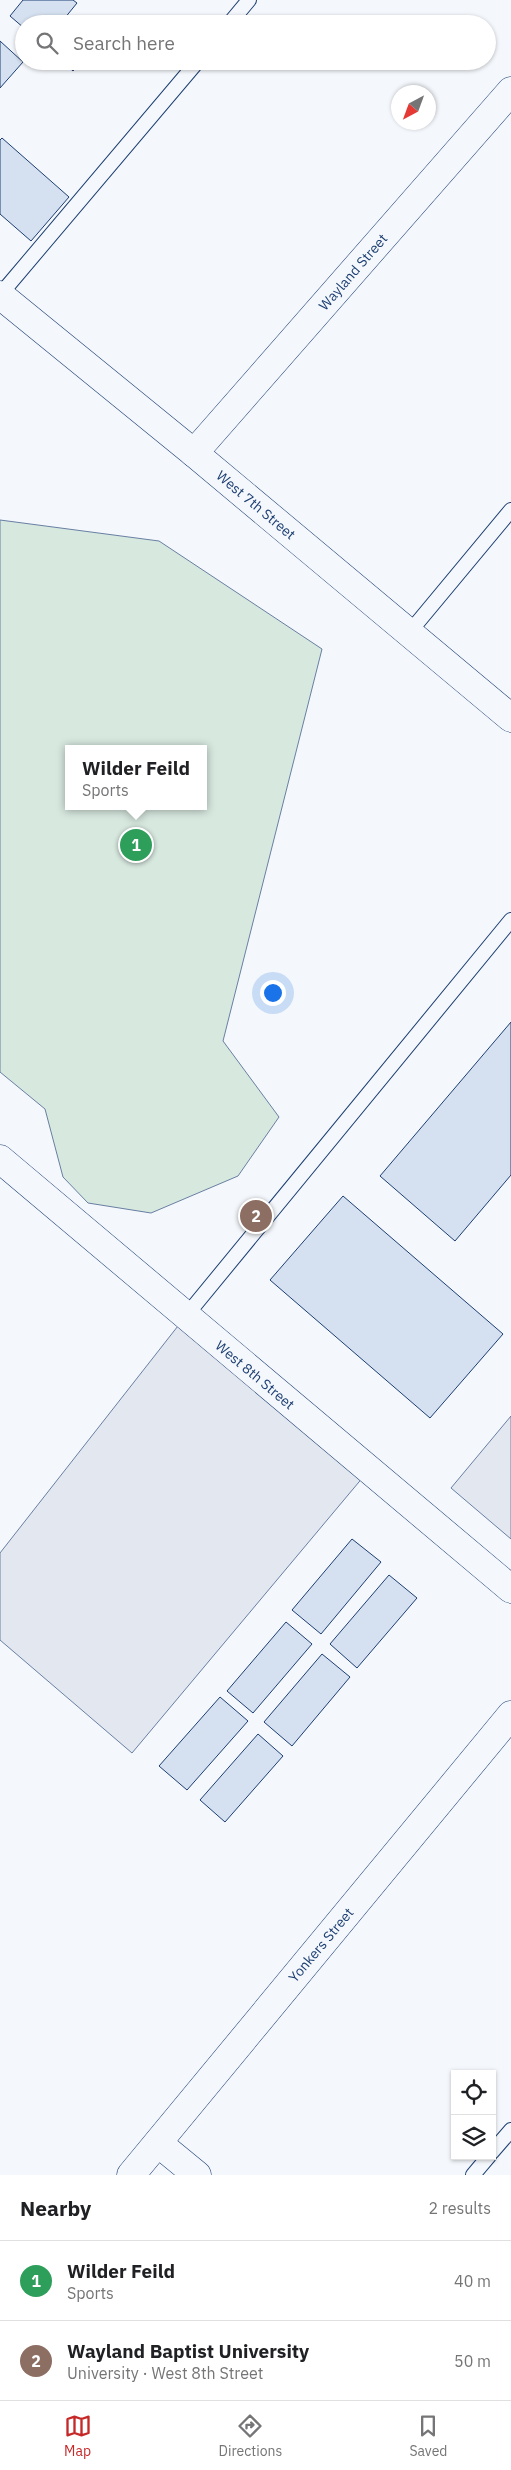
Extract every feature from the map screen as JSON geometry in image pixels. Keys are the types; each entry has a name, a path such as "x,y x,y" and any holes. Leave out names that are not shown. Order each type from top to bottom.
{"street":[{"name":"Wayland Street","path":"194,453 511,91"},
{"name":"West 7th Street","path":"0,295 194,453 408,634 511,718"},
{"name":"West 8th Street","path":"0,1160 511,1589"},
{"name":"Yonkers Street","path":"131,2175 511,1715"},
{"path":"158,2143 197,2175"}],"lane":[{"path":"236,15 249,0"},
{"path":"0,295 190,70"},
{"path":"408,634 511,510"},
{"path":"185,1317 511,920"},
{"path":"496,2147 511,2130"},
{"path":"473,2175 486,2160"}],"shaded area":[{"path":"0,520 159,541 322,649 223,1041 279,1117 238,1176 151,1213 88,1203 63,1177 45,1109 0,1072"},
{"path":"185,1317 369,1470 132,1753 0,1640 0,1553"},
{"path":"511,1416 511,1539 451,1488"}],"building":[{"path":"23,0 73,0 77,3 67,15 15,15 15,20 10,16"},
{"path":"0,41 15,55 16,70 0,88"},
{"path":"2,138 69,197 31,241 0,214 0,140"},
{"path":"511,1022 511,1175 455,1241 380,1176"},
{"path":"343,1196 503,1334 430,1418 270,1280"},
{"path":"352,1539 381,1562 321,1634 292,1610"},
{"path":"389,1575 417,1598 357,1668 330,1644"},
{"path":"286,1622 312,1644 253,1713 227,1691"},
{"path":"322,1654 350,1677 292,1746 264,1722"},
{"path":"220,1697 248,1721 187,1790 159,1766"},
{"path":"258,1734 283,1756 225,1822 200,1800"}],"place":[{"name":"Wilder Feild","path":"136,845"},
{"name":"Wayland Baptist University","path":"256,1216"}]}
